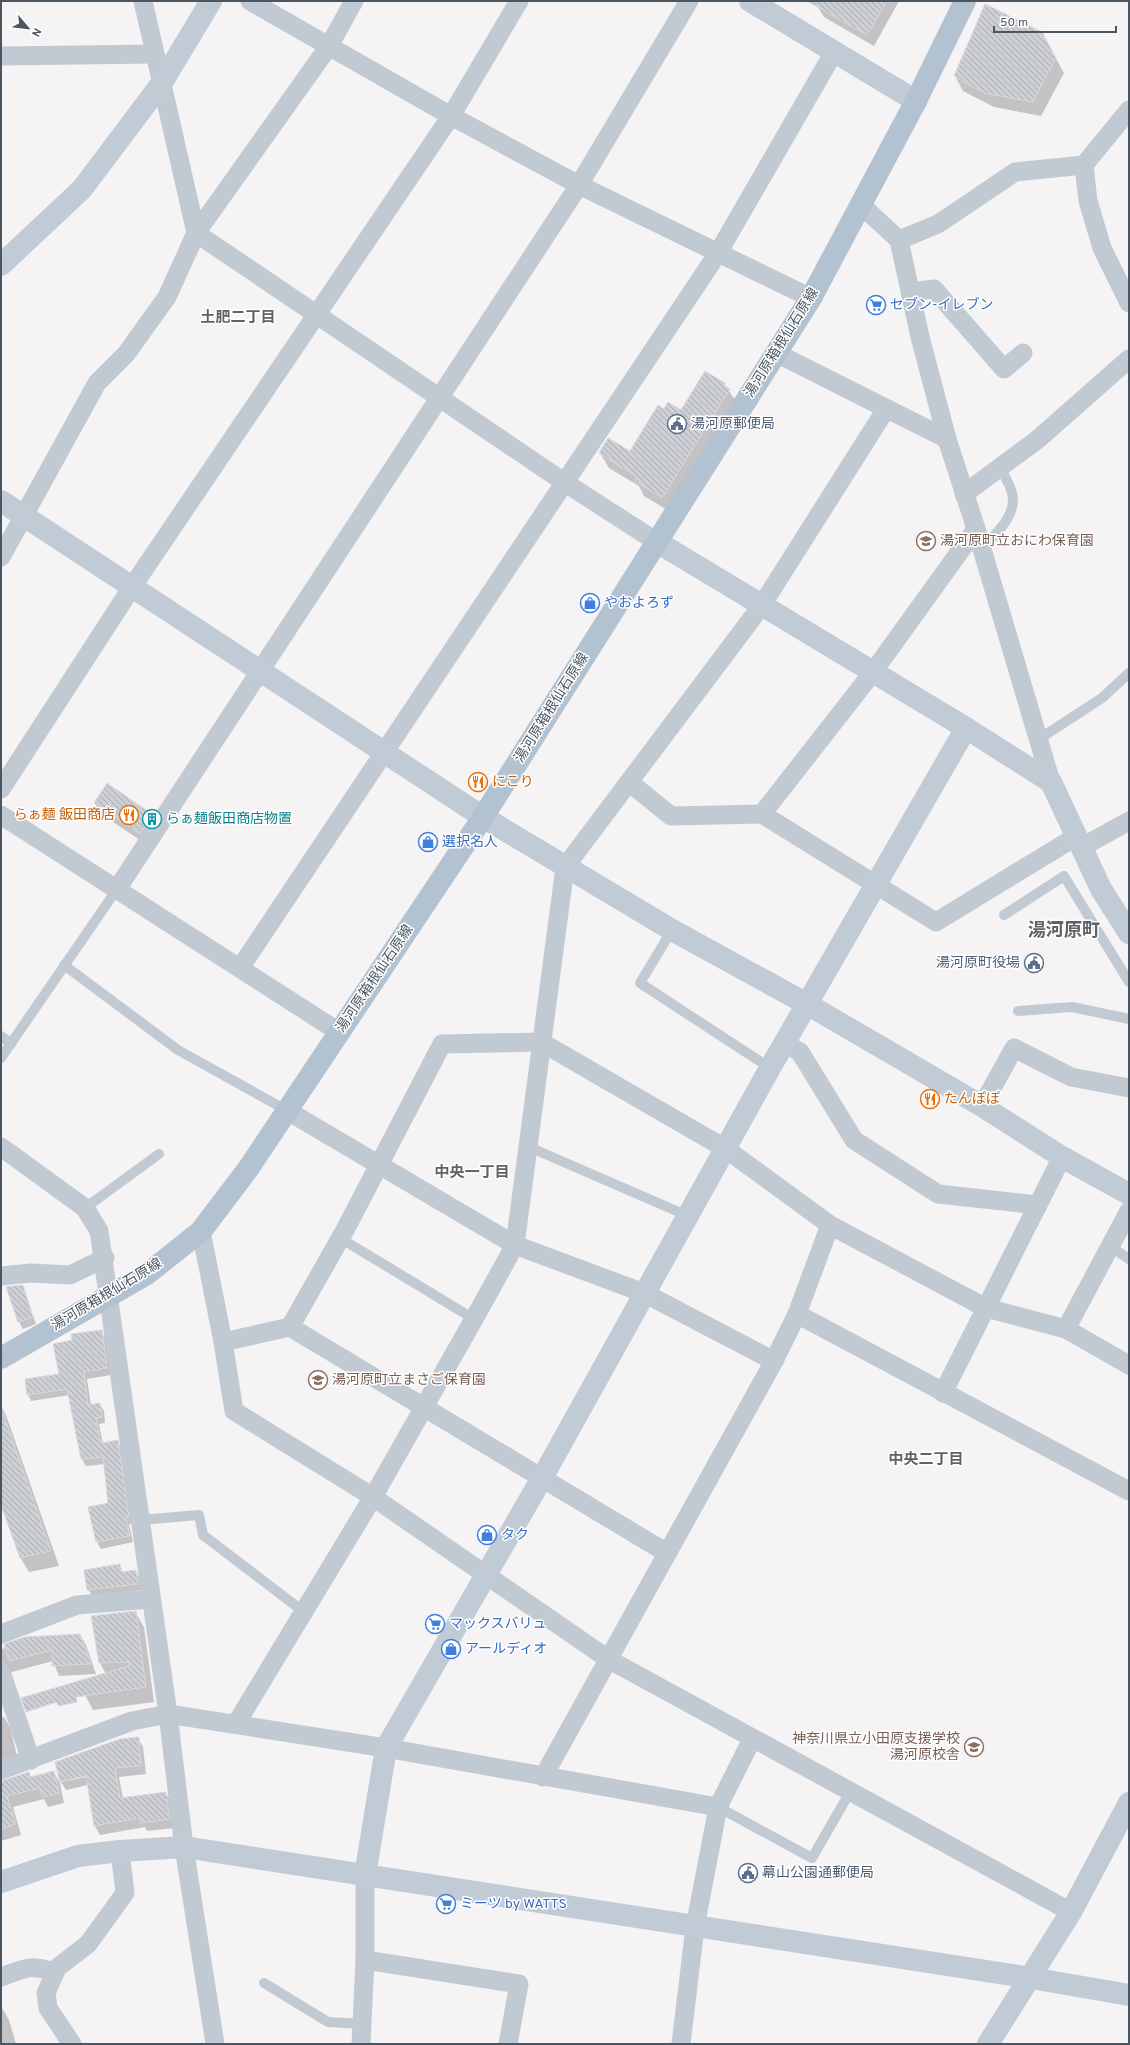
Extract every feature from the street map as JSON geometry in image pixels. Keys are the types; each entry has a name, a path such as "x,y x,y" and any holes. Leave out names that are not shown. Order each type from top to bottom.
{"main road":[{"name":"湯河原箱根仙石原線","path":"1,1358 147,1274 201,1231 248,1169 483,817 811,298 916,101 965,1"}],"street":[{"path":"143,1 196,232 564,482 658,542 966,728 1052,782"},
{"path":"1,265 82,189 161,84 211,1"},
{"path":"250,1 451,116 579,185 811,298"},
{"path":"1,557 97,383 126,354 167,297 196,232 329,46 354,1"},
{"path":"1,789 132,587 451,116 519,1"},
{"path":"116,889 438,397 579,185 689,1"},
{"path":"750,1 916,101"},
{"path":"240,968 718,252 834,52"},
{"path":"1,56 155,54"},
{"path":"899,240 938,224 1015,172 1084,165 1129,110"},
{"path":"1084,165 1088,201 1102,248 1129,304"},
{"path":"861,205 899,240 920,337 947,439 976,529 1052,782 1101,889 1129,933"},
{"path":"910,292 934,289 1004,369 1023,353"},
{"path":"776,353 947,439"},
{"path":"964,494 1037,440 1129,359"},
{"path":"236,1724 373,1497 515,1245 565,867 762,605 886,409"},
{"path":"1,501 483,817 672,930 807,1004 982,1106 1062,1156 1129,1194"},
{"path":"762,814 873,672 976,529"},
{"path":"363,2044 362,2024 365,1960 365,1875 386,1748 542,1478 784,1043 966,728"},
{"path":"629,782 672,816 762,814 936,922 1079,842 1129,821"},
{"path":"1,815 339,1032"},
{"path":"290,1327 340,1238 442,1044 541,1042 726,1149 830,1226 986,1308 1066,1329 1129,1365"},
{"path":"784,1043 800,1052 854,1140 938,1194 1038,1205"},
{"path":"982,1106 1014,1048 1071,1076 1129,1088"},
{"path":"286,1110 515,1245 644,1293 774,1361"},
{"path":"1,1148 85,1208 99,1231 104,1258 107,1296 168,1714 184,1847 215,2044"},
{"path":"943,1393 1062,1156"},
{"path":"1066,1329 1129,1211"},
{"path":"543,1777 774,1361 797,1314 830,1226"},
{"path":"201,1231 223,1342 234,1411 373,1497 485,1576 608,1659 1071,1912"},
{"path":"1,1276 32,1274 70,1275 104,1258"},
{"path":"797,1314 1129,1491"},
{"path":"223,1342 290,1327 667,1553"},
{"path":"1,1634 77,1605 151,1599"},
{"path":"1,1672 31,1760"},
{"path":"1,1770 132,1721 168,1714 386,1748 718,1807"},
{"path":"681,2044 695,1927 718,1807 752,1739"},
{"path":"988,2044 1123,1830 1129,1803"},
{"path":"1,1882 78,1856 120,1851 184,1847 1031,1978 1129,1995"},
{"path":"72,2044 48,2008 46,1993 57,1968 88,1944 125,1893 120,1851"},
{"path":"365,1960 519,1984 508,2044"},
{"path":"1,1977 32,1966 41,1967 54,1973"}],"lane":[{"path":"982,549 1007,519 1013,504 1012,493 1000,468"},
{"path":"1039,739 1102,698 1129,673"},
{"path":"1004,915 1064,876 1129,982"},
{"path":"1,1058 116,889"},
{"path":"672,930 640,983 770,1068"},
{"path":"64,965 178,1050 286,1110"},
{"path":"1018,1012 1072,1007 1129,1019"},
{"path":"1,1036 11,1044"},
{"path":"529,1147 688,1216"},
{"path":"85,1208 159,1154"},
{"path":"340,1238 474,1319"},
{"path":"1110,1246 1129,1259"},
{"path":"140,1520 199,1515 204,1534 304,1612"},
{"path":"718,1807 812,1858 850,1792"},
{"path":"264,1983 328,2022 362,2024"}],"building":[{"path":"807,1 887,1 867,35"},
{"path":"985,4 1042,32 1056,58 1033,102 984,93 954,76"},
{"name":"湯河原郵便局","path":"705,371 725,383 725,386 730,389 662,498 635,481 637,477 599,453 608,438 630,451 658,405 664,409 668,402 681,410"},
{"name":"らぁ麺 飯田商店","path":"107,783 153,815 140,834 94,803"},
{"path":"23,1285 33,1317 18,1322 6,1287"},
{"path":"102,1330 107,1368 84,1372 88,1405 100,1403 102,1417 96,1418 101,1443 118,1440 129,1517 126,1517 130,1536 96,1542 88,1507 108,1503 103,1457 81,1459 67,1389 27,1395 25,1379 59,1374 53,1344 72,1340 71,1334"},
{"path":"1,1413 3,1413 51,1551 20,1558 1,1505"},
{"path":"120,1564 121,1572 136,1570 138,1584 87,1590 84,1570"},
{"path":"136,1611 146,1687 76,1697 77,1702 58,1706 57,1702 26,1712 21,1698 129,1666 129,1662 99,1663 91,1616"},
{"path":"80,1634 91,1664 52,1666 52,1650 9,1661 4,1644 25,1637"},
{"path":"139,1737 141,1766 115,1768 120,1798 166,1792 170,1819 141,1823 140,1818 94,1826 86,1776 60,1782 55,1762 120,1739"},
{"path":"54,1771 59,1793 42,1797 40,1788 7,1796 16,1824 1,1829 1,1781 29,1772 30,1777"}],"place":[{"name":"セブン-イレブン","path":"876,305"},
{"name":"湯河原郵便局","path":"677,424"},
{"name":"湯河原町立おにわ保育園","path":"926,541"},
{"name":"やおよろず","path":"590,603"},
{"name":"にこり","path":"478,782"},
{"name":"らぁ麺 飯田商店","path":"129,815"},
{"name":"らぁ麺飯田商店物置","path":"152,819"},
{"name":"選択名人","path":"428,842"},
{"name":"湯河原町役場","path":"1034,963"},
{"name":"たんぽぽ","path":"930,1099"},
{"name":"湯河原町立まさご保育園","path":"318,1380"},
{"name":"タク","path":"487,1535"},
{"name":"マックスバリュ","path":"435,1624"},
{"name":"アールディオ","path":"451,1649"},
{"name":"神奈川県立小田原支援学校 湯河原校舎","path":"974,1747"},
{"name":"幕山公園通郵便局","path":"748,1873"},
{"name":"ミーツ by WATTS","path":"446,1904"}],"district":[{"name":"土肥二丁目","path":"238,318"},
{"name":"湯河原町","path":"1064,931"},
{"name":"中央一丁目","path":"472,1173"},
{"name":"中央二丁目","path":"926,1460"}]}
